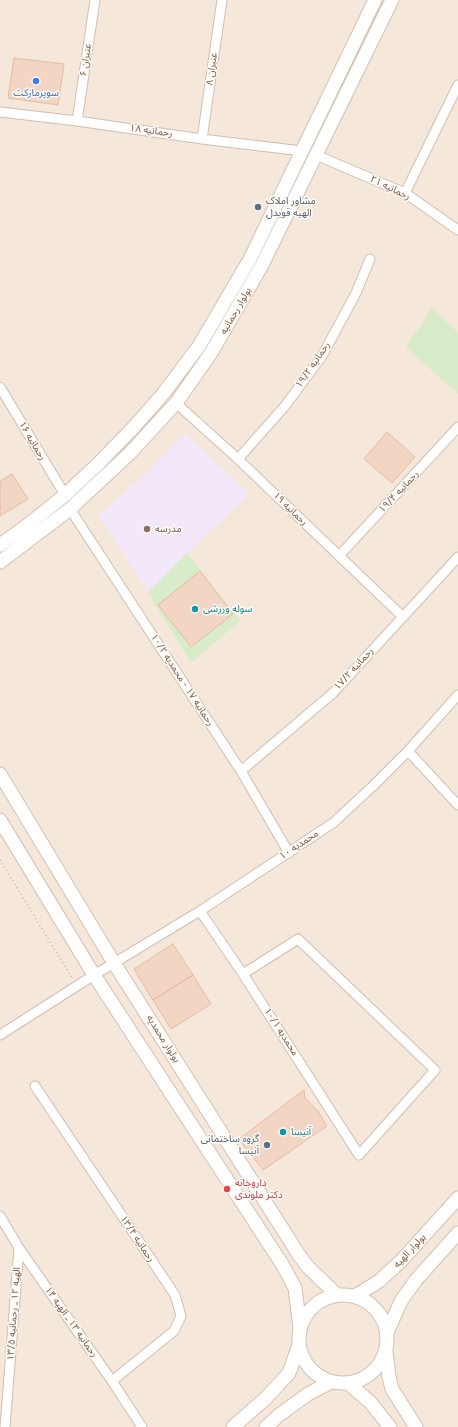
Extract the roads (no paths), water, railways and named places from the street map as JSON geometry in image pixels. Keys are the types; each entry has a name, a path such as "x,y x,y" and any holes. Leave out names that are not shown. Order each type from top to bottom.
{"main road":[{"name":"بولوار رحمانیه","path":"0,545 65,495 98,464 163,394 199,346 250,259 374,0"},
{"name":"بولوار رحمانیه","path":"0,562 70,509 130,453 176,403 211,353 262,265 392,0"},
{"path":"302,151 316,155"},
{"name":"بولوار محمدیه","path":"0,774 114,963 299,1255 308,1267 337,1295"},
{"path":"0,820 94,975 282,1264 295,1288 300,1328 299,1345 289,1373 266,1398 233,1427"},
{"name":"بولوار الهیه","path":"355,1296 378,1282 401,1261 458,1198"},
{"path":"387,1333 401,1301 412,1285 458,1233"},
{"path":"300,1328 308,1312 312,1308 321,1301 337,1295 355,1296 370,1304 382,1317 387,1333 386,1352 392,1389 416,1427"},
{"path":"299,1345 304,1362 316,1374 331,1382 349,1384 365,1378 378,1366 386,1352"},
{"path":"266,1427 279,1415 308,1394 331,1382"},
{"path":"349,1384 370,1402 390,1427"}],"street":[{"name":"عنبران ۶","path":"77,121 95,0"},
{"name":"عنبران ۸","path":"202,139 222,0"},
{"path":"405,193 458,85"},
{"name":"رحمانیه ۱۸","path":"0,112 302,151"},
{"name":"رحمانیه ۲۱","path":"316,155 405,193 458,230"},
{"name":"رحمانیه ۱۹/۲","path":"238,459 285,406 322,356 356,293 370,259"},
{"name":"رحمانیه ۱۶","path":"0,387 65,495"},
{"name":"رحمانیه ۱۹","path":"176,403 238,459 402,616"},
{"name":"رحمانیه ۱۹/۴","path":"339,556 458,427"},
{"name":"رحمانیه ۱۷ - محمدیه ۱۰/۲","path":"70,509 241,771 289,853"},
{"name":"رحمانیه ۱۷/۲","path":"241,771 333,693 402,616 458,557"},
{"name":"محمدیه ۱۰","path":"0,1035 94,975 200,911 333,823 408,751 458,695"},
{"path":"408,751 458,805"},
{"name":"محمدیه ۱۰/۱","path":"200,911 243,974 359,1155 435,1070 298,939 243,974"},
{"name":"رحمانیه ۱۳/۴","path":"35,1086 175,1296 181,1316 174,1331 112,1381"},
{"name":"رحمانیه ۱۳ ـ الهیه ۱۴","path":"0,1216 19,1248 112,1381 142,1427"},
{"name":"الهیه ۱۲ ـ رحمانیه ۱۳/۵","path":"5,1427 19,1248"}],"place":[{"name":"سوپرمارکت","path":"36,81"},
{"name":"مشاور املاک الهیه قویدل","path":"258,207"},
{"name":"مدرسه","path":"147,529"},
{"name":"سوله ورزشی","path":"195,609"},
{"name":"آنیسا","path":"283,1132"},
{"name":"گروه ساختمانی آنیسا","path":"267,1145"},
{"name":"داروخانه دکتر ملوندی","path":"227,1189"}]}
